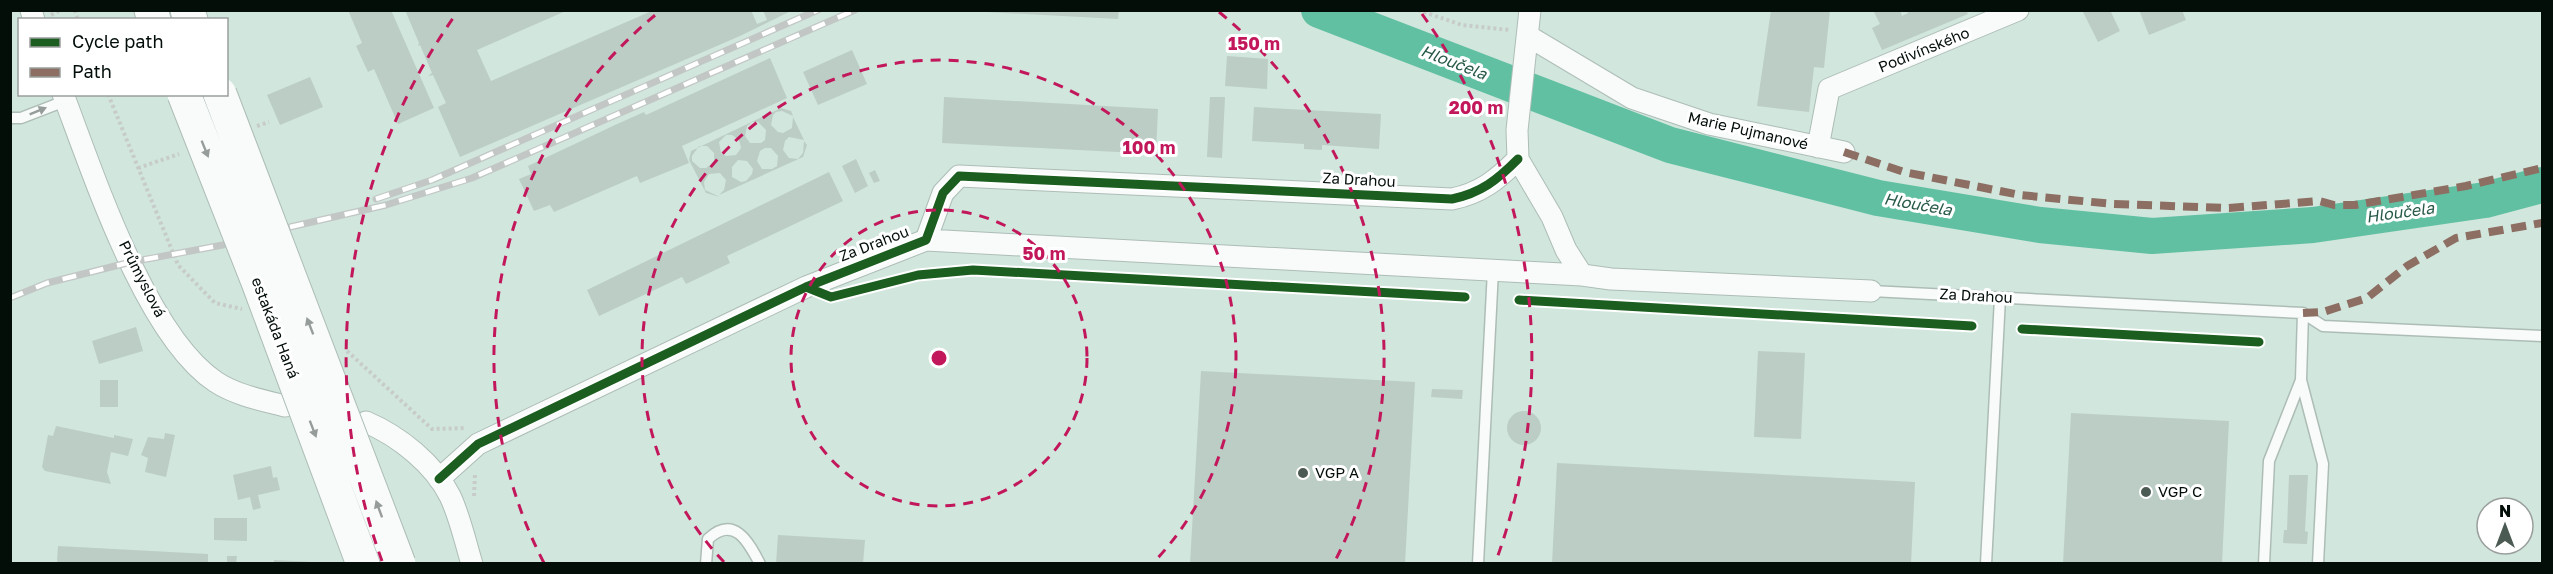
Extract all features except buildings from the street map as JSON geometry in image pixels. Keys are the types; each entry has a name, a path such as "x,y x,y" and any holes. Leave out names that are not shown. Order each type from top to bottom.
{"highway":[{"name":"estakáda Haná","path":"185,96 262,293 363,564"},
{"path":"221,96 399,564"}],"street":[{"name":"Podivínského","path":"1818,147 1829,89 2018,10"},
{"path":"1529,26 1516,130 1518,159 1552,217 1566,250 1582,275"},
{"name":"Marie Pujmanové","path":"1529,26 1632,98 1708,124 1844,152"},
{"name":"Průmyslová","path":"64,98 131,262 151,303 182,348 204,372 229,389 285,406"},
{"name":"Za Drahou","path":"926,240 943,193 960,176 1452,199 1474,194 1502,175 1518,159"},
{"name":"Za Drahou","path":"439,479 478,444 806,287 926,240 1582,275 1611,279 1871,291"},
{"path":"366,422 401,442 439,479 456,510 472,564"}],"lane":[{"path":"10,118 21,118 64,98"},
{"path":"1478,564 1493,270"},
{"name":"Za Drahou","path":"1871,291 2303,313"},
{"path":"1986,564 2000,298"},
{"path":"2303,313 2323,326 2542,336"},
{"path":"2303,313 2301,380 2323,464 2318,564"},
{"path":"2264,564 2269,461 2301,380"},
{"path":"706,564 708,538 717,530 733,529 747,538 760,564"}],"path":[{"path":"1418,10 1462,25 1529,26"},
{"path":"476,504 473,493 478,467"}],"waterway":[{"name":"Hloučela","path":"1319,10 1670,145 1878,198 2040,225 2152,236 2313,225 2485,200 2542,185"}],"railway":[{"path":"376,199 432,180 818,10"},
{"path":"290,227 386,205 472,178 855,10"},
{"path":"10,298 47,283 131,262 223,245"}],"marked path":[{"path":"1844,152 1904,172 2020,195 2113,204 2229,208 2319,201 2334,205 2355,205 2466,186 2542,168"},
{"path":"2303,313 2323,312 2367,298 2407,266 2456,238 2542,223"}],"cycle path":[{"path":"439,479 478,444 806,287 926,240 943,193 959,176 1452,199 1488,185 1518,159"},
{"path":"806,287 831,297 918,275 973,270 1465,297"},
{"path":"1519,300 1972,326"},
{"path":"2022,329 2259,342"}],"place":[{"name":"VGP A","path":"1303,473"},
{"name":"VGP C","path":"2146,492"}]}
